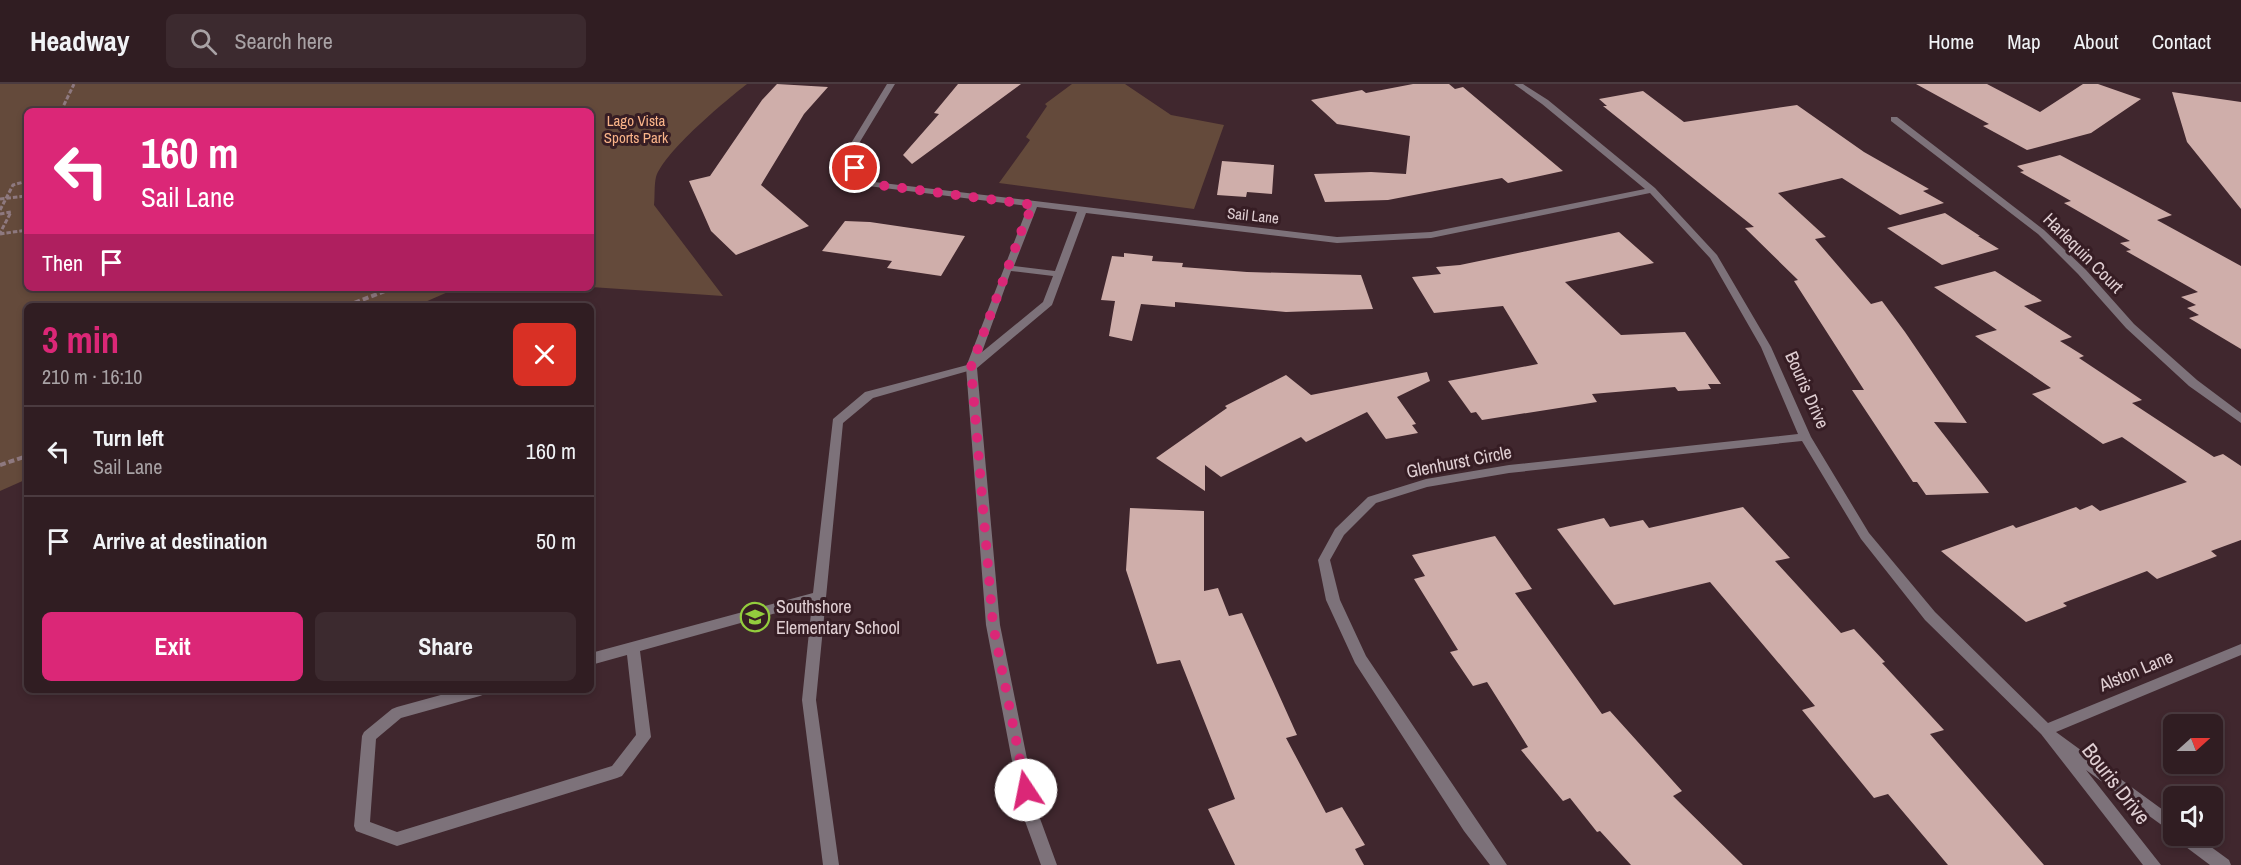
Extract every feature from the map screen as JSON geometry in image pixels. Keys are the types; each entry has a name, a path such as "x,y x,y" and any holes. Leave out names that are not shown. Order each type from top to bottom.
{"street":[{"name":"Sail Lane","path":"891,84 854,145 855,168 871,184 1337,240 1431,235 1652,189"},
{"name":"Bouris Drive","path":"1518,84 1545,102 1652,189 1714,256 1766,347 1805,437 1865,536 1930,616 2046,730 2153,865"},
{"name":"Harlequin Court","path":"1894,119 2041,231 2082,272 2130,326 2193,383 2241,419"},
{"path":"1034,205 971,367 993,625 1030,813 1049,865"},
{"path":"831,865 809,700 837,422 869,395 971,367 1048,303 1082,211"},
{"path":"1008,268 1058,274"},
{"name":"Glenhurst Circle","path":"1500,865 1470,826 1360,659 1333,600 1324,560 1339,532 1372,500 1426,483 1509,469 1805,437"},
{"path":"594,658 819,596"},
{"path":"469,693 397,713 369,736 362,826 397,839 617,771 644,737 633,647"},
{"name":"Alston Lane","path":"2046,730 2241,649"},
{"name":"Bouris Drive","path":"2046,730 2163,819"},
{"path":"2197,846 2223,865"}],"path":[{"path":"62,108 74,84"},
{"path":"0,210 13,185 24,182"},
{"path":"0,199 24,196"},
{"path":"0,214 11,212 0,233"},
{"path":"0,233 24,230"},
{"path":"354,303 385,291"},
{"path":"0,465 24,457"}],"green space":[{"name":"Lago Vista Sports Park","path":"0,84 747,84 710,114 671,154 656,177 655,184 654,205 723,296 594,287 594,108 24,108 24,291 450,291 423,303 24,303 24,480 0,491"},
{"path":"1072,84 1125,84 1171,115 1224,125 1194,209 999,183 1030,140 1026,137 1047,106 1045,104"}],"building":[{"path":"777,84 828,87 804,114 761,185 809,226 736,255 711,231 689,181 710,176 762,100"},
{"path":"958,84 1021,84 912,164 903,155 939,114 934,113"},
{"path":"1413,84 1449,84 1455,89 1463,87 1563,171 1508,183 1502,178 1388,200 1325,202 1314,174 1371,172 1406,174 1410,136 1337,124 1311,100 1362,90 1366,93"},
{"path":"1916,84 1987,84 2040,112 2083,84 2098,84 2141,99 2091,133 2027,150 1983,126 1989,124"},
{"path":"1643,91 1684,122 1797,105 1864,152 1929,189 1923,191 1944,203 1900,215 1842,178 1778,193 1826,237 1815,239 1871,304 1882,301 1905,332 1967,423 1934,422 1989,493 1926,495 1917,482 1913,482 1852,390 1864,390 1794,281 1798,280 1745,228 1754,227 1603,106 1607,106 1599,99"},
{"path":"2172,92 2241,102 2241,209 2187,142"},
{"path":"2060,155 2172,215 2157,220 2241,266 2241,349 2189,318 2199,315 2187,308 2196,305 2181,297 2198,292 2126,251 2131,250 2120,243 2130,241 2064,203 2071,201 2020,172 2024,171 2017,166"},
{"path":"1222,161 1274,165 1272,194 1247,192 1246,197 1217,195"},
{"path":"1945,213 1999,249 1942,265 1887,228"},
{"path":"845,221 870,222 965,236 941,276 887,268 892,261 822,251"},
{"path":"1619,232 1654,263 1565,282 1621,335 1685,332 1721,384 1708,384 1711,389 1678,391 1675,387 1592,394 1597,402 1482,420 1476,412 1471,413 1448,381 1538,364 1503,306 1434,313 1412,277 1441,274 1436,267 1460,265"},
{"path":"1124,253 1153,256 1152,261 1183,263 1182,267 1247,272 1361,275 1373,309 1286,312 1175,302 1175,307 1141,304 1132,341 1109,336 1115,301 1101,300 1112,256 1124,257"},
{"path":"1995,271 2042,301 2024,306 2072,337 2060,341 2084,356 2079,358 2142,400 2132,403 2214,457 2223,454 2241,466 2241,540 2211,551 2217,556 2157,579 2147,571 2063,603 2067,606 2026,622 1941,551 2013,525 2016,528 2076,507 2080,510 2092,505 2100,511 2187,482 2122,437 2103,444 2032,394 2051,388 1975,336 1997,330 1934,287"},
{"path":"1427,372 1430,381 1397,397 1416,424 1412,425 1418,433 1386,439 1367,412 1306,442 1301,437 1221,477 1205,465 1205,491 1156,458 1227,408 1225,406 1286,375 1311,395"},
{"path":"1743,507 1790,558 1775,561 1841,633 1854,629 1944,730 1930,734 2044,865 1948,865 1888,794 1874,798 1802,710 1815,706 1710,582 1614,605 1557,529 1604,518 1610,527 1643,520 1649,528"},
{"path":"1130,508 1204,511 1204,591 1218,588 1229,616 1242,613 1297,735 1286,738 1326,813 1342,807 1365,845 1355,849 1364,865 1235,865 1208,809 1235,799 1180,660 1157,664 1126,570"},
{"path":"1495,536 1532,589 1515,593 1602,714 1610,711 1682,791 1673,796 1743,865 1631,865 1600,831 1597,832 1570,798 1563,801 1521,750 1528,747 1487,682 1473,686 1450,652 1458,650 1414,579 1425,576 1412,555"}],"place":[{"name":"Southshore Elementary School","path":"755,617"}],"route":[{"path":"855,168 871,184 1034,205 1026,219 971,367 993,625 1026,790"}]}
